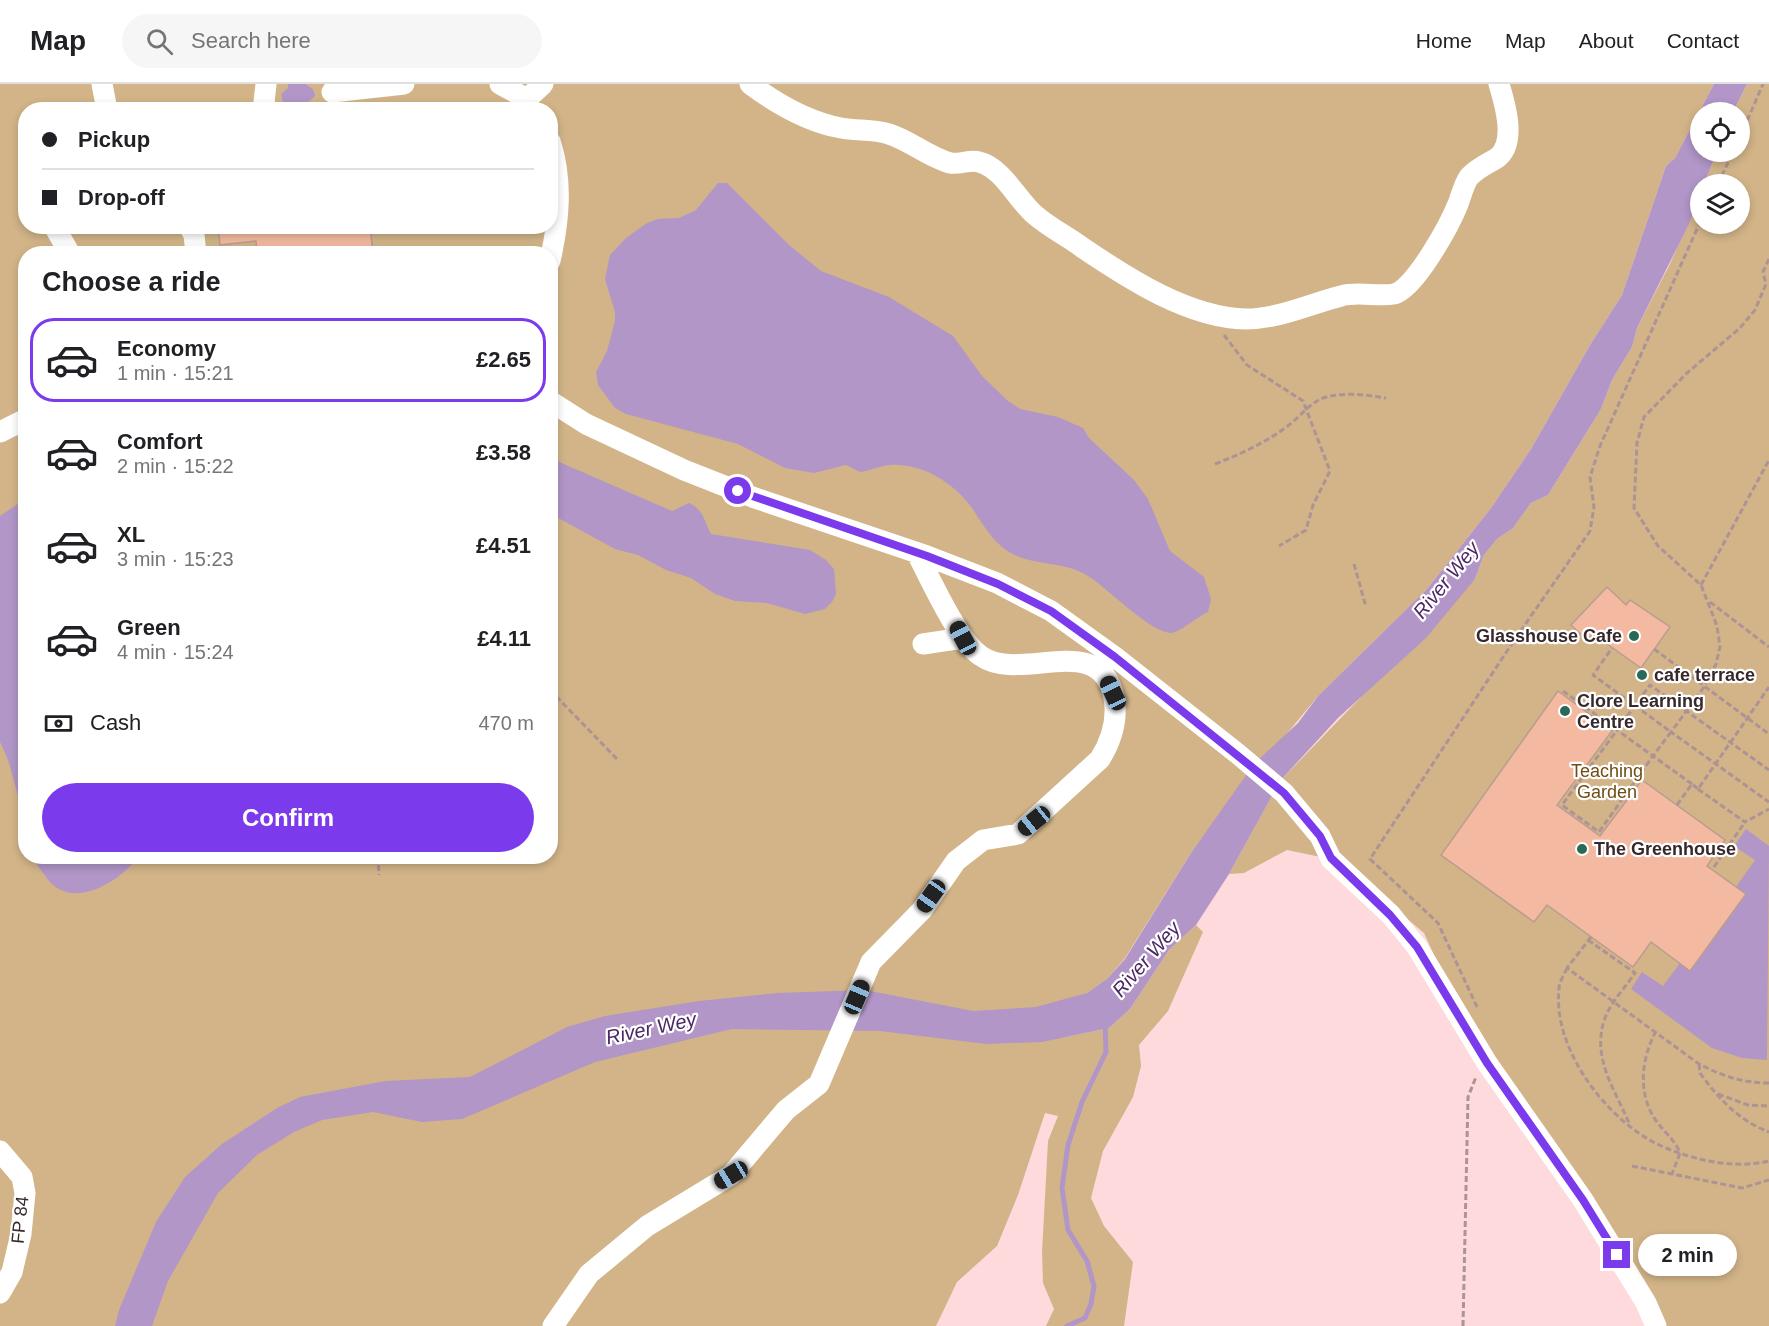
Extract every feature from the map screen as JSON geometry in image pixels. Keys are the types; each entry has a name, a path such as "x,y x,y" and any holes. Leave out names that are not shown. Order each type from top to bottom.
{"lane":[{"path":"102,84 105,102"},
{"path":"264,102 266,84"},
{"path":"331,95 404,84"},
{"path":"500,84 526,97 543,84"},
{"path":"750,84 801,115 832,126 858,131 878,130 903,139 936,159 954,164 979,161 993,169 1029,210 1051,228 1116,271 1142,286 1208,312 1247,319 1286,312 1344,295 1396,293 1410,283 1450,225 1468,179 1480,167 1499,156 1507,142 1507,120 1499,84"},
{"path":"558,406 586,424 684,470 755,498 915,552 998,584 1051,611 1115,657 1238,754 1284,793 1320,836 1331,858 1390,915 1417,947 1487,1063 1583,1200 1646,1304 1656,1326"},
{"path":"0,432 18,423"},
{"path":"553,1326 590,1274 647,1226 731,1175 786,1110 819,1084 871,962 922,909 956,861 983,840 1018,834 1100,759 1109,745 1116,710 1113,693 1106,678 1092,666 1067,661 1016,667 999,666 980,656 963,638 915,552"},
{"path":"923,644 963,638"},
{"name":"FP 84","path":"0,1151 22,1178 26,1193 21,1233 12,1272 0,1293"}],"path":[{"path":"1750,114 1763,84"},
{"path":"1480,1014 1438,923 1370,859 1515,639 1590,531 1594,507 1590,477 1600,446 1695,234"},
{"path":"1769,259 1763,272 1766,284 1755,310 1740,328 1687,373 1644,417 1637,443 1634,508 1658,546 1701,585 1717,626 1720,647 1716,664 1704,687 1687,711 1653,756 1599,832 1562,806 1650,685 1687,711 1769,770"},
{"path":"1208,312 1247,365 1303,401 1330,471 1313,505 1306,530 1279,546"},
{"path":"1215,464 1246,452 1290,425 1306,408 1325,397 1361,393 1386,398"},
{"path":"1701,585 1769,460"},
{"path":"1354,564 1366,607"},
{"path":"1708,600 1769,647"},
{"path":"1612,648 1593,675 1769,802"},
{"path":"1654,649 1769,734"},
{"path":"1698,789 1769,687"},
{"path":"1563,691 1745,822"},
{"path":"558,698 617,759"},
{"path":"1677,805 1692,784"},
{"path":"1714,867 1745,822 1769,809"},
{"path":"378,864 379,876"},
{"path":"1630,1125 1605,1073 1600,1045 1604,1019 1635,973 1590,938 1567,968 1559,987 1558,1007 1576,1064 1592,1088 1611,1109 1630,1125 1658,1144 1680,1153 1737,1165 1769,1161"},
{"path":"1567,968 1699,1064 1731,1078 1769,1083"},
{"path":"1656,1031 1647,1048 1643,1073 1646,1098 1656,1121 1676,1143 1680,1153 1672,1174"},
{"path":"1463,1326 1468,1098 1477,1074 1487,1063"},
{"path":"1699,1064 1700,1073 1735,1114 1751,1126 1769,1132"},
{"path":"1714,1092 1726,1099 1748,1105 1769,1106"},
{"path":"1632,1166 1742,1188 1769,1180"}],"green space":[{"path":"0,84 1714,84 1705,102 1690,102 1690,130 1675,158 1666,166 1622,295 1590,345 1531,449 1491,508 1427,589 1318,696 1217,818 1191,853 1125,958 1108,978 1087,993 1061,1002 1065,1037 1109,1028 1130,1009 1169,950 1196,925 1203,932 1168,1011 1139,1045 1141,1066 1133,1097 1103,1151 1091,1198 1104,1226 1133,1262 1124,1326 1046,1326 1054,1309 1043,1283 1042,1252 1048,1141 1058,1116 1045,1113 1018,1195 997,1246 957,1282 936,1326 0,1326"},
{"name":"Teaching Garden","path":"1747,84 1769,84 1769,1326 1662,1326 1449,988 1424,933 1398,911 1321,857 1287,850 1244,873 1229,874 1280,781 1475,579 1484,555 1497,539 1513,528 1531,503 1548,495 1601,409 1612,380 1632,347 1637,328 1670,264 1690,218 1690,234 1750,234 1750,174 1708,174 1713,162 1750,162 1750,102 1738,102"}],"water":[{"path":"288,84 305,84 313,89 315,96 308,102 283,102 281,94 288,88"},
{"path":"1714,84 1747,84 1738,102 1705,102"},
{"name":"River Wey","path":"1690,130 1690,162 1713,162 1708,174 1690,174 1690,221 1688,226 1637,328 1632,347 1612,380 1601,409 1548,495 1531,503 1513,528 1497,539 1484,555 1475,579 1426,638 1338,718 1280,781 1257,761 1298,723 1318,696 1427,589 1491,508 1531,449 1590,345 1622,295 1666,166 1675,158"},
{"path":"718,183 727,183 789,245 821,271 889,297 953,336 982,376 1008,401 1020,409 1058,417 1083,428 1089,438 1134,480 1148,499 1170,551 1204,577 1211,599 1208,612 1174,633 1150,625 1088,576 1068,568 1025,559 1006,550 991,536 972,508 956,490 926,471 903,465 887,465 860,472 846,465 814,473 785,468 738,444 626,414 615,408 598,385 596,372 607,351 615,321 615,312 605,279 610,255 626,238 647,223 658,219 679,218 696,210"},
{"path":"558,461 672,511 689,503 701,512 711,534 810,550 826,560 834,569 836,594 825,609 805,614 767,603 735,601 715,594 691,578 666,570 638,555 615,549 558,518"},
{"path":"18,504 18,796 8,760 0,742 0,516"},
{"name":"River Wey","path":"1249,771 1274,792 1229,874 1196,925 1169,950 1130,1009 1109,1028 1042,1042 986,1044 880,1031 732,1029 595,1062 462,1119 422,1122 373,1112 322,1120 294,1132 257,1155 218,1193 168,1281 152,1326 115,1326 119,1310 156,1222 185,1177 222,1144 277,1108 300,1097 385,1081 470,1077 567,1027 605,1016 699,1001 778,993 865,990 973,1011 1036,1007 1087,993 1108,978 1125,959 1191,853"},
{"path":"1746,829 1769,846 1767,1060 1742,1058 1712,1048 1631,989 1642,972 1663,986 1680,963 1691,970 1746,895 1736,887 1755,860 1734,846"},
{"path":"37,864 132,864 107,884 81,893 68,892 56,887"}],"building":[{"path":"219,234 371,234 372,246 256,246 256,241 220,245"},
{"name":"Glasshouse Cafe","path":"1607,587 1626,605 1630,600 1670,627 1641,668 1593,634 1587,640 1571,625"},
{"name":"The Greenhouse","path":"1558,691 1612,731 1557,805 1600,836 1642,780 1725,840 1707,866 1746,894 1690,971 1651,942 1633,967 1547,905 1534,922 1441,855"}],"waterway":[{"path":"1067,1326 1085,1318 1091,1304 1094,1286 1087,1261 1068,1230 1062,1188 1068,1145 1082,1102 1106,1052 1105,1022"}],"place":[{"name":"Glasshouse Cafe","path":"1634,636"},
{"name":"cafe terrace","path":"1642,675"},
{"name":"Clore Learning Centre","path":"1565,711"},
{"name":"The Greenhouse","path":"1582,849"}],"route":[{"path":"738,491 927,556 998,584 1051,611 1115,657 1284,793 1320,836 1331,858 1390,915 1417,947 1487,1063 1583,1200 1617,1255"}]}
